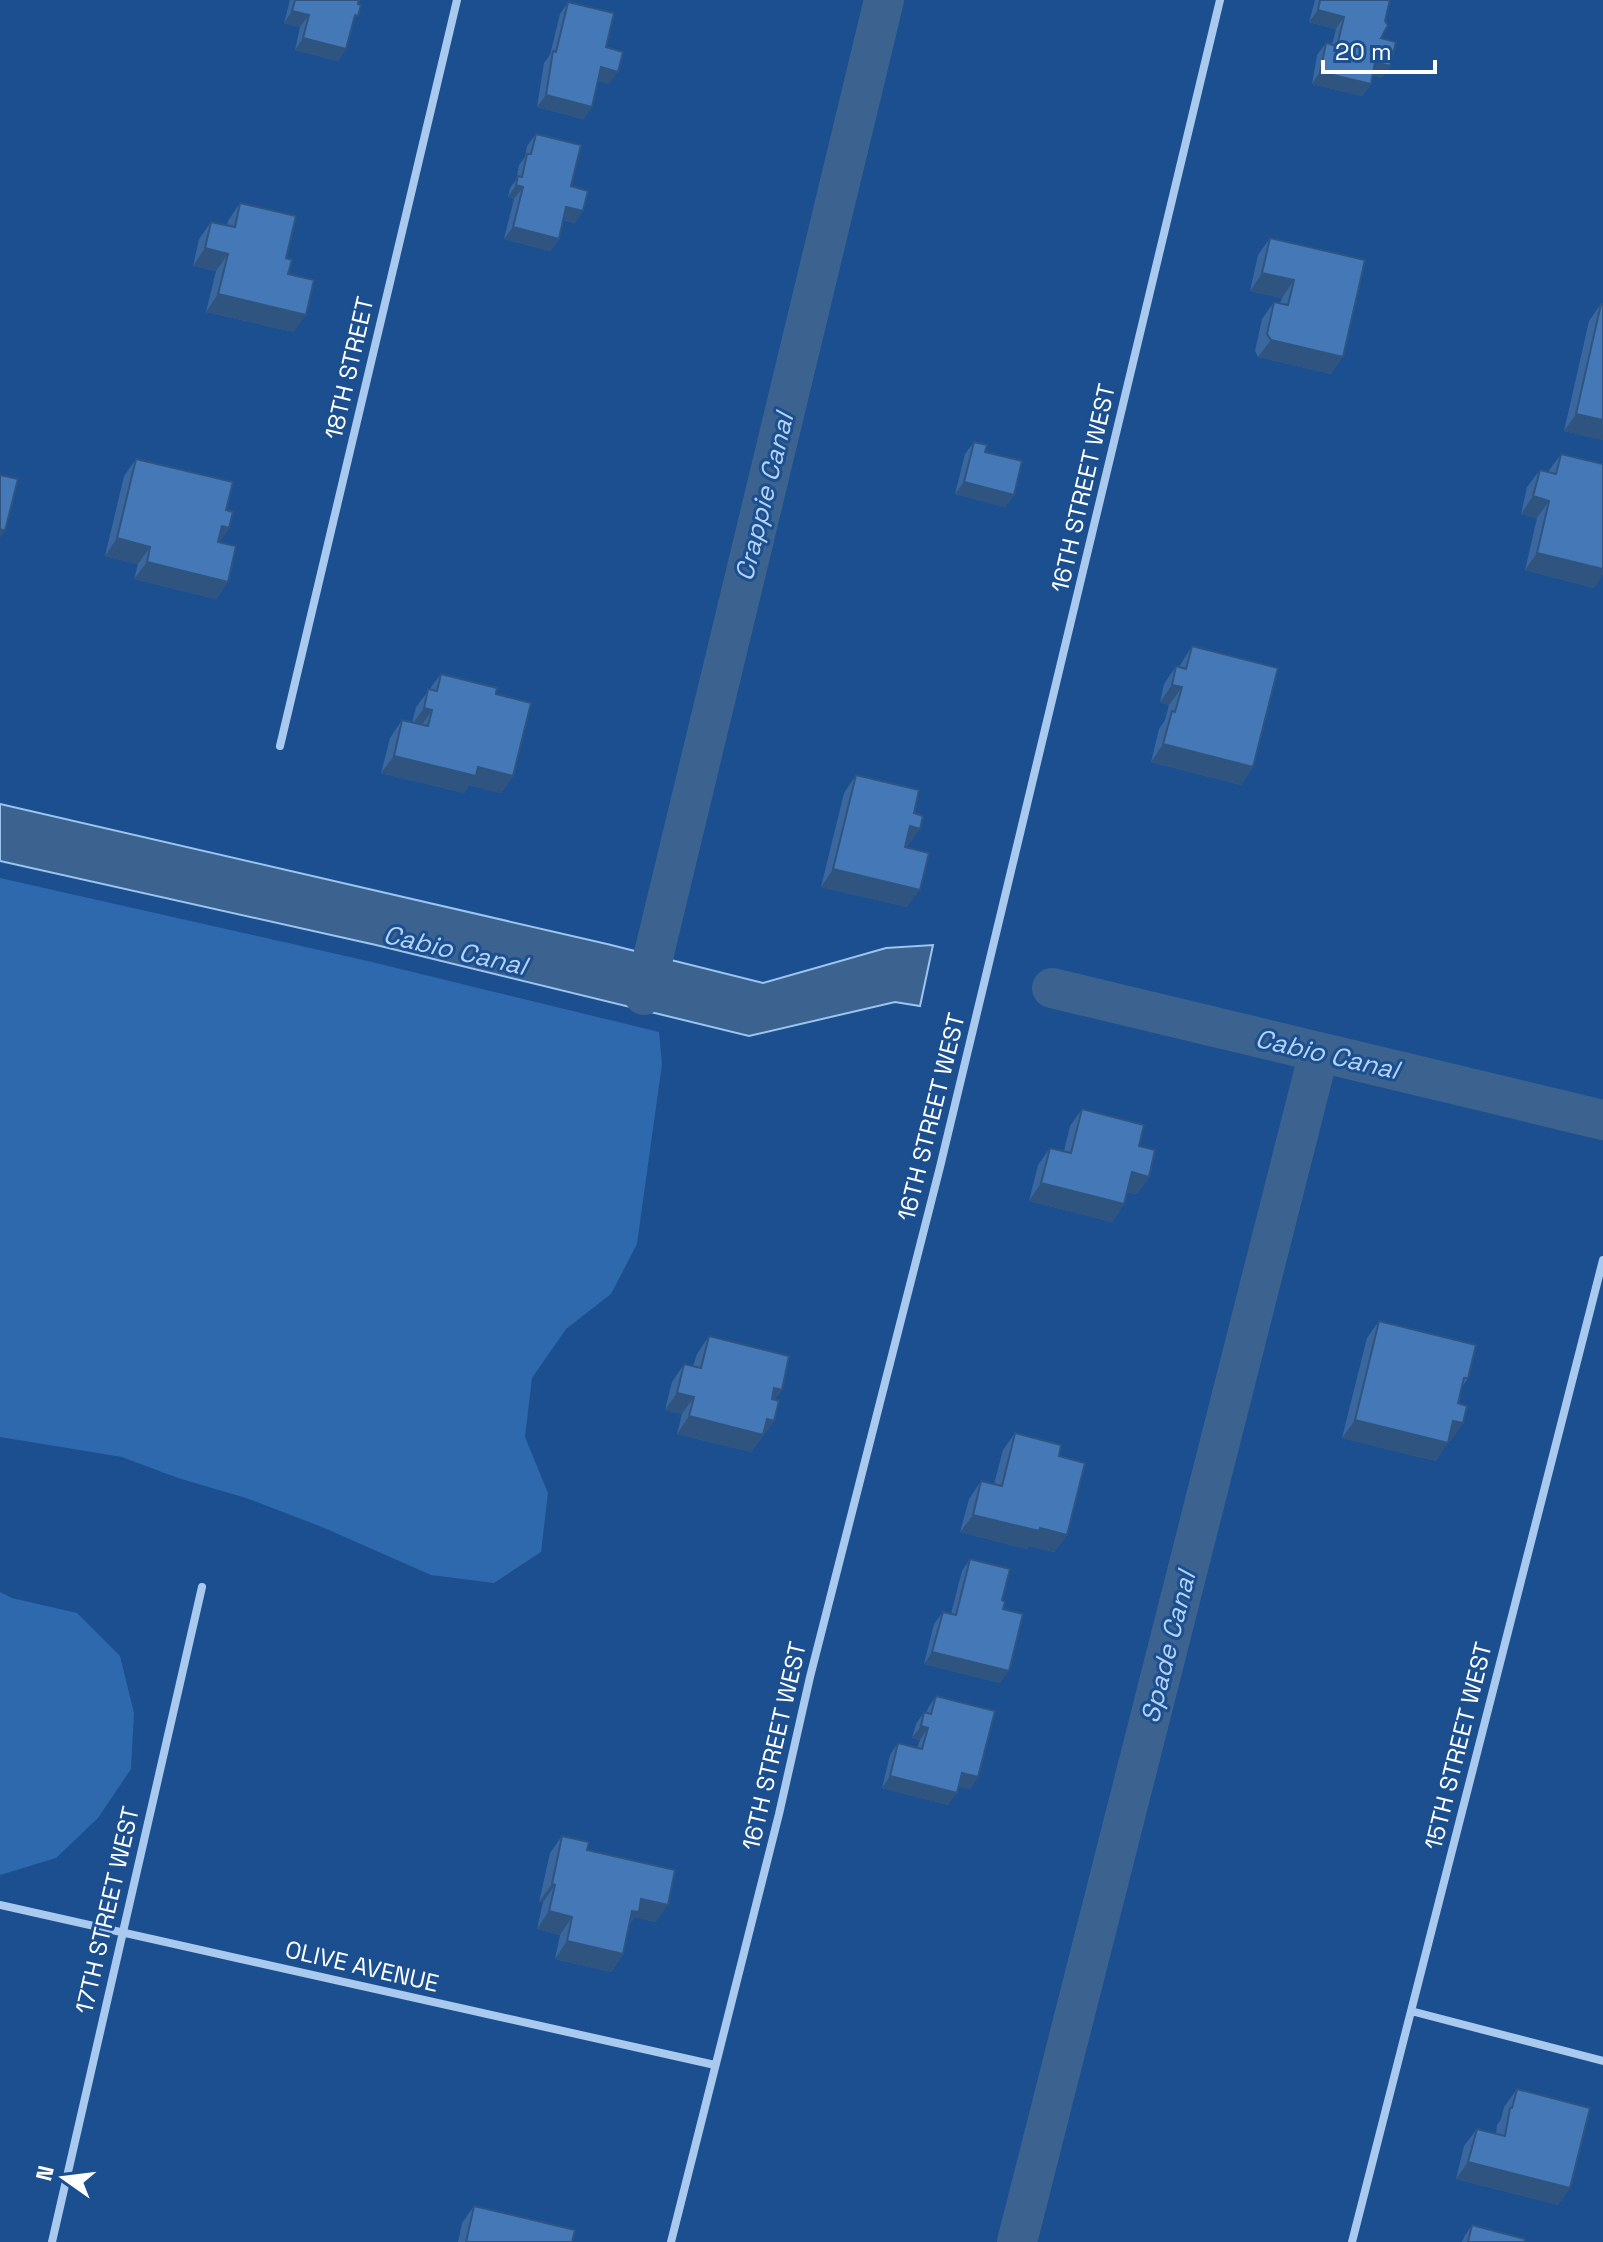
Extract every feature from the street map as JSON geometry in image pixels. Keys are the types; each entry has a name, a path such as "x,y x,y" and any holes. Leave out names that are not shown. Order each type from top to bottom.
{"street":[{"name":"18TH STREET","path":"280,746 457,0"},
{"name":"16TH STREET WEST","path":"671,2242 940,1167 1220,0"},
{"name":"15TH STREET WEST","path":"1352,2242 1603,1260"},
{"name":"17TH STREET WEST","path":"52,2242 202,1587"},
{"name":"OLIVE AVENUE","path":"0,1905 715,2065"},
{"path":"1411,2011 1603,2061"}],"shaded area":[{"path":"0,878 372,962 659,1032 662,1064 637,1244 611,1294 566,1329 532,1378 525,1437 548,1493 541,1552 494,1583 431,1575 322,1527 122,1457 0,1437"},
{"path":"0,1592 12,1598 77,1613 120,1656 134,1713 131,1769 98,1818 56,1858 0,1875"}],"water":[{"path":"0,804 763,983 886,948 933,945 920,1006 895,1002 749,1036 376,945 0,861"}],"building":[{"path":"295,0 359,0 358,4 361,5 358,16 355,15 346,49 303,38 309,15 292,11"},
{"path":"1320,0 1390,0 1385,21 1388,25 1381,38 1396,42 1390,66 1375,62 1371,84 1320,72 1326,43 1337,46 1344,17 1318,10"},
{"path":"568,2 614,13 606,47 623,52 618,72 601,67 592,107 546,95 553,51 556,52"},
{"path":"536,134 581,145 571,186 588,191 583,211 566,207 559,239 513,227 523,187 516,185 518,176 522,177"},
{"path":"240,203 296,216 286,258 292,260 288,274 314,280 306,315 218,294 228,254 205,248 211,222 235,227"},
{"path":"1270,238 1365,260 1343,357 1271,340 1267,334 1274,302 1288,305 1294,280 1262,273"},
{"path":"1603,304 1603,420 1576,414"},
{"path":"974,442 987,445 985,452 1022,461 1014,495 964,482"},
{"path":"1561,454 1603,464 1603,569 1537,553 1549,501 1533,496 1540,470 1556,474"},
{"path":"136,459 233,482 226,510 233,512 229,528 222,526 218,542 236,546 228,582 147,562 150,547 117,538"},
{"path":"0,475 18,479 5,531 0,529"},
{"path":"1192,646 1278,668 1253,767 1163,744 1182,687 1172,685 1176,666 1186,669"},
{"path":"441,674 497,688 496,694 531,703 513,776 478,767 476,776 394,756 402,720 428,726 432,710 424,708 428,689 437,691"},
{"path":"856,775 919,790 914,813 923,816 920,829 910,826 905,847 929,853 920,890 833,869"},
{"path":"1082,1109 1144,1125 1139,1146 1155,1150 1149,1177 1132,1172 1124,1204 1041,1183 1050,1148 1071,1153"},
{"path":"1379,1321 1476,1345 1458,1403 1467,1406 1463,1423 1453,1421 1448,1443 1355,1420"},
{"path":"709,1336 789,1356 782,1390 774,1388 772,1399 779,1401 774,1421 767,1419 763,1435 689,1416 694,1397 677,1393 684,1364 701,1368"},
{"path":"1015,1433 1061,1445 1059,1456 1085,1463 1067,1535 973,1515 981,1481 1002,1486"},
{"path":"970,1559 1010,1569 1002,1600 1005,1602 1003,1609 1023,1614 1009,1671 932,1652 943,1612 956,1615"},
{"path":"936,1696 995,1711 978,1777 962,1773 957,1793 890,1776 898,1743 922,1749 928,1728 921,1726 924,1712 931,1714"},
{"path":"562,1836 589,1842 587,1850 675,1870 668,1905 641,1899 639,1912 632,1911 623,1954 567,1941 572,1917 549,1911"},
{"path":"1517,2089 1590,2108 1570,2188 1468,2162 1477,2129 1505,2136"},
{"path":"474,2206 575,2230 572,2242 466,2242"},
{"path":"1472,2225 1525,2239 1524,2242 1468,2242"}],"waterway":[{"name":"Crappie Canal","path":"644,995 884,0"},
{"name":"Cabio Canal","path":"1052,988 1603,1120"},
{"name":"Spade Canal","path":"1017,2242 1319,1052"}]}
